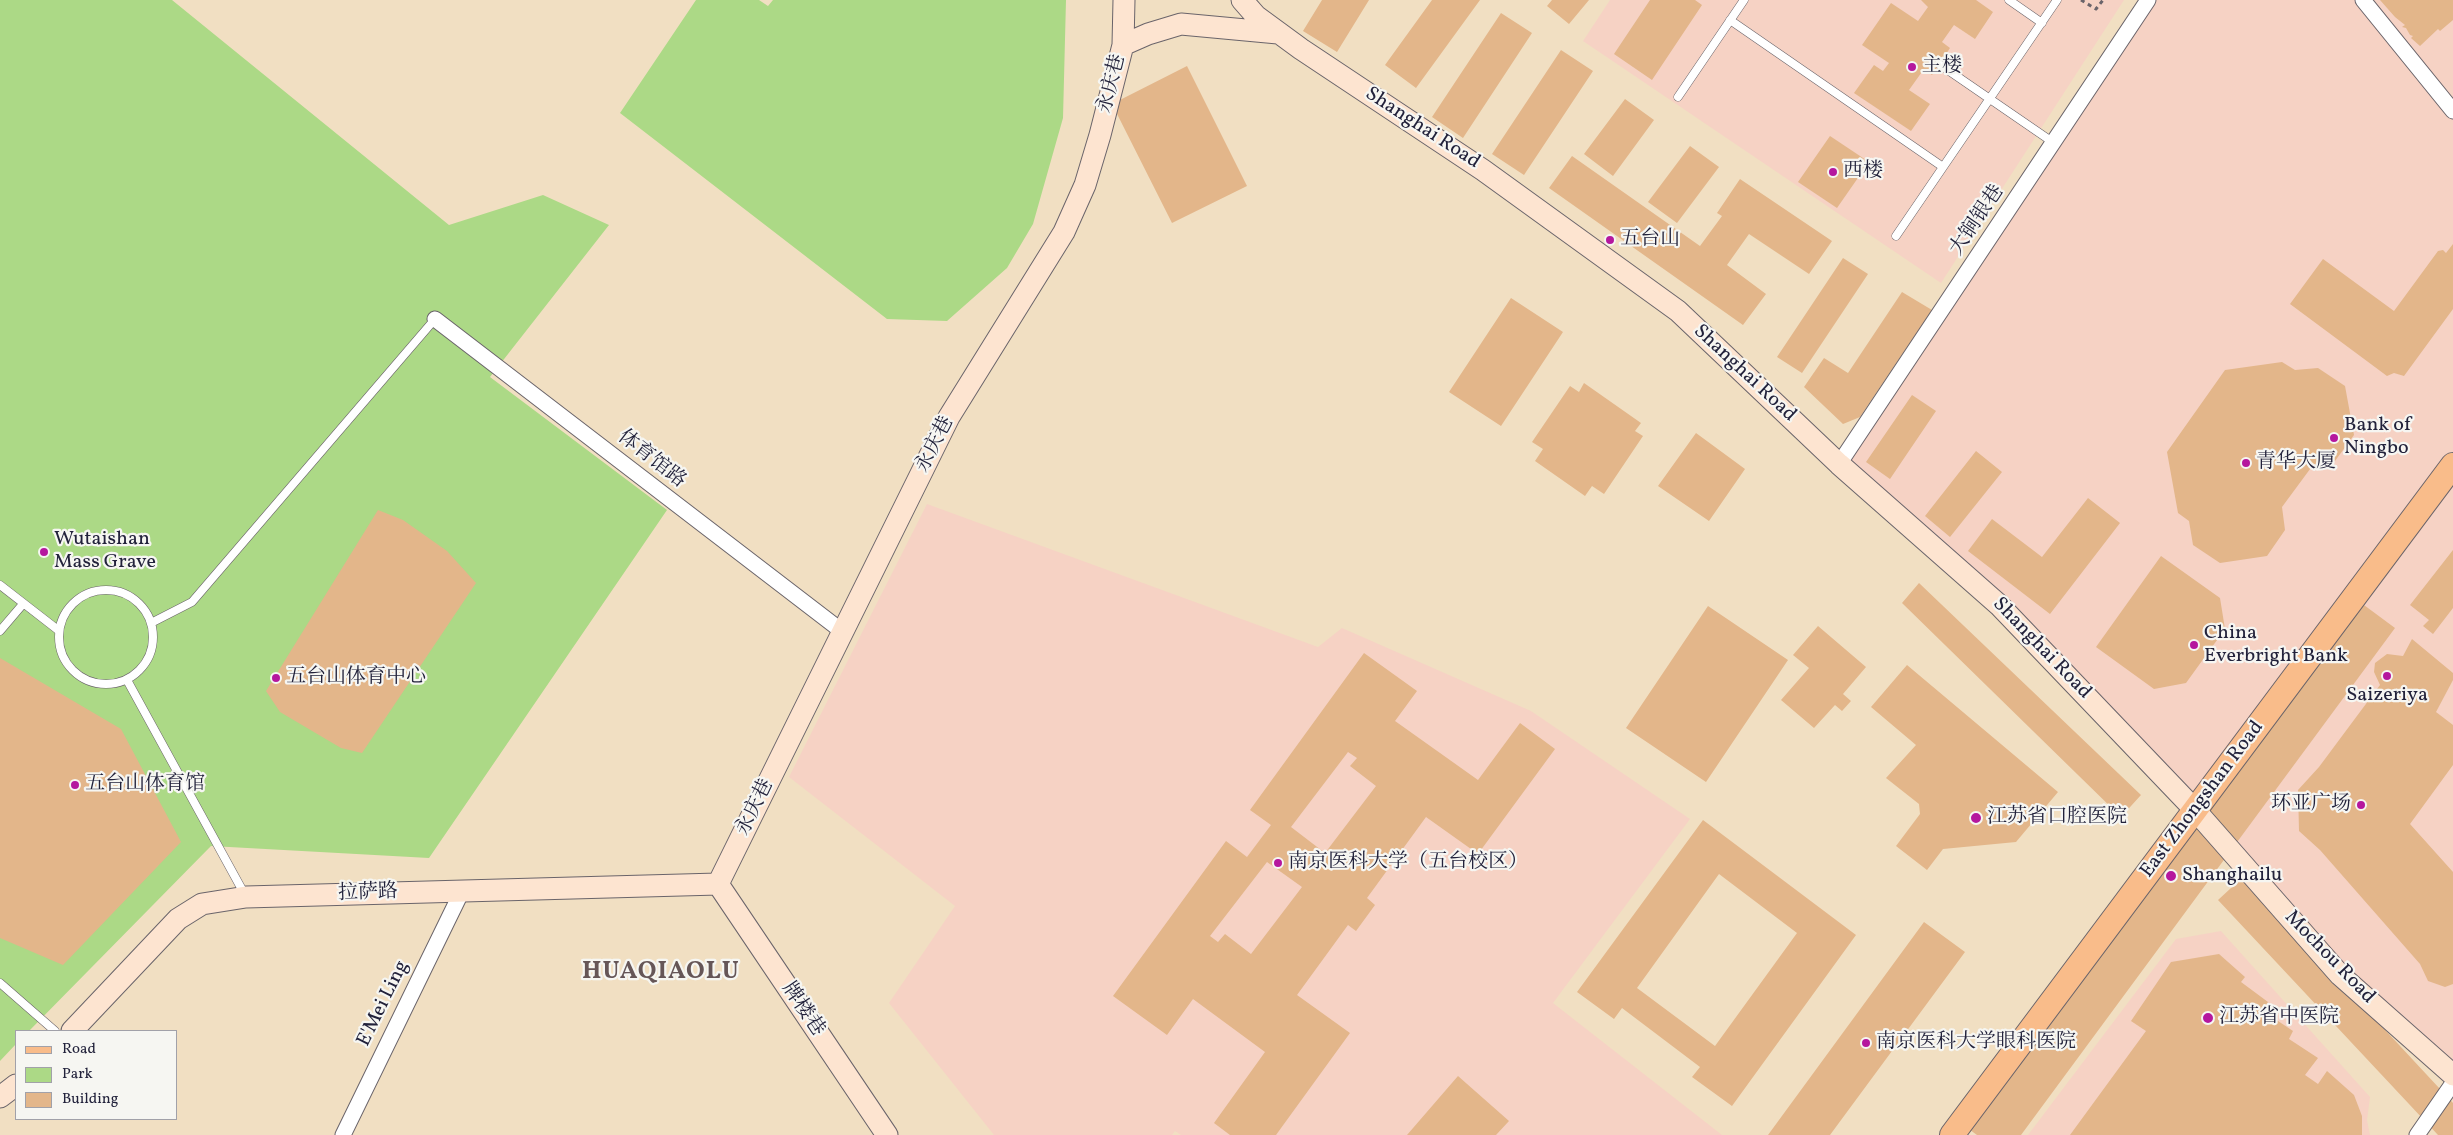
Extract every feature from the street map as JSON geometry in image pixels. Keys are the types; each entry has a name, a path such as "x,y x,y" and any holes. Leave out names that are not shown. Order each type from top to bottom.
{"main road":[{"name":"East Zhongshan Road","path":"1952,1135 2453,465"}],"street":[{"name":"永庆巷","path":"718,884 949,418 1064,232 1085,185 1123,45 1124,0"},
{"name":"Shanghai Road","path":"1242,0 1256,16 1280,34 1483,170 1678,311 1839,464 1999,605 2195,810"},
{"name":"大锏银巷","path":"1839,464 2148,0"},
{"path":"2363,0 2453,111"},
{"path":"1123,45 1148,34 1180,24 1280,34"},
{"name":"体育馆路","path":"435,319 843,632"},
{"name":"Mochou Road","path":"2195,810 2340,975 2453,1075"},
{"name":"拉萨路","path":"73,1030 178,918 202,904 246,897 718,884"},
{"name":"牌楼巷","path":"718,884 887,1135"},
{"name":"E'Mei Ling","path":"342,1135 462,891"},
{"path":"2417,1135 2453,1083"},
{"path":"0,1097 15,1087"}],"lane":[{"path":"1678,96 1744,0"},
{"path":"2009,0 2042,23"},
{"path":"1896,236 2058,0"},
{"path":"1730,20 1943,166"},
{"path":"1939,64 2054,143"},
{"path":"151,623 192,602 435,319"},
{"path":"0,585 58,630"},
{"path":"103,590 119,592 134,598 145,610 151,623 153,641 149,657 140,670 127,680 113,685 98,684 84,680 72,671 63,660 58,645 58,630 64,615 74,602 87,593 103,590"},
{"path":"0,631 23,604"},
{"path":"127,680 246,897"},
{"path":"0,982 54,1030"}],"path":[{"path":"2081,0 2096,9 2103,0"}],"shaded area":[{"path":"1610,0 2124,0 1941,283 1583,41"},
{"path":"2147,0 2453,0 2453,1075 2195,810 1839,464"},
{"name":"南京医科大学（五台校区）","path":"927,504 1318,647 1342,628 1531,711 1690,819 1553,1003 1722,1135 1181,1135 1175,1131 1172,1135 994,1135 889,1003 955,906 789,777"},
{"name":"江苏省中医院","path":"2221,931 2370,1097 2367,1120 2370,1135 2028,1135 2176,939"}],"green space":[{"name":"五台山体育中心","path":"0,0 172,0 449,225 543,195 609,225 490,377 667,510 429,858 211,846 30,1030 15,1030 15,1045 0,1061"},
{"path":"696,0 759,0 768,6 773,0 1066,0 1063,118 1033,224 1007,268 947,321 887,319 620,113"}],"building":[{"path":"1322,0 1369,0 1337,52 1303,31"},
{"path":"1432,0 1480,0 1416,88 1385,65"},
{"path":"1552,0 1589,0 1569,24 1547,6"},
{"path":"1650,0 1695,0 1702,5 1652,80 1614,54"},
{"name":"主楼","path":"1921,0 1976,0 1993,12 1975,39 1954,25 1942,42 1950,48 1932,75 1924,69 1909,90 1930,104 1911,131 1854,93 1874,65 1883,71 1889,63 1862,45 1891,3 1918,21 1928,7"},
{"path":"2380,0 2453,0 2453,20 2440,31 2438,29 2420,46 2411,38 2413,36 2410,35 2406,28 2402,27 2405,25"},
{"path":"1501,13 1532,33 1463,138 1432,117"},
{"path":"1561,50 1593,71 1524,175 1492,154"},
{"path":"1187,66 1247,186 1172,223 1112,104"},
{"path":"1625,99 1654,120 1613,176 1584,154"},
{"name":"西楼","path":"1830,136 1869,162 1837,208 1798,182"},
{"path":"1690,146 1719,167 1677,223 1648,202"},
{"path":"1572,156 1700,246 1722,216 1717,213 1740,179 1832,241 1809,274 1749,234 1727,265 1766,294 1743,325 1549,188"},
{"path":"2453,244 2453,309 2404,376 2394,373 2387,376 2290,304 2323,259 2394,311 2438,251 2443,250 2446,253"},
{"path":"1843,258 1868,274 1802,373 1777,357"},
{"path":"1902,292 1932,310 1860,417 1843,424 1804,387 1824,358 1848,373"},
{"path":"1511,298 1563,332 1501,426 1449,392"},
{"name":"青华大厦","path":"2282,362 2295,370 2318,368 2345,386 2354,435 2335,461 2313,465 2282,507 2285,530 2267,556 2220,563 2193,545 2189,521 2178,513 2167,452 2225,370"},
{"path":"1584,383 1641,423 1635,431 1643,436 1604,494 1592,486 1585,496 1535,461 1543,449 1532,442 1570,386 1579,392"},
{"path":"1912,395 1936,411 1890,479 1866,462"},
{"path":"1696,433 1745,469 1709,521 1658,486"},
{"path":"1976,451 2002,472 1950,537 1925,516"},
{"path":"2088,498 2120,523 2050,614 1968,551 1992,519 2042,557"},
{"path":"378,510 403,520 447,551 476,583 362,753 341,748 280,712 266,691"},
{"path":"2453,550 2453,608 2433,634 2423,626 2429,620 2410,605"},
{"path":"2161,556 2220,598 2225,629 2186,683 2154,689 2096,647"},
{"path":"1919,583 2141,795 2121,817 1902,603"},
{"path":"2345,591 2395,628 2021,1135 1977,1135 1955,1119"},
{"path":"1708,606 1788,660 1706,782 1626,728"},
{"path":"1818,626 1866,667 1843,694 1851,701 1842,711 1835,705 1814,728 1781,700 1809,668 1793,655"},
{"name":"环亚广场","path":"2412,639 2453,673 2453,680 2436,712 2453,725 2453,765 2410,824 2453,872 2453,984 2445,987 2428,981 2420,964 2320,850 2299,831 2298,790 2319,767 2380,685 2374,672 2375,663 2387,654 2403,656"},
{"path":"1364,653 1417,691 1395,721 1478,780 1520,723 1555,749 1478,854 1426,817 1367,898 1375,905 1356,931 1348,925 1297,995 1350,1033 1276,1135 1230,1135 1214,1123 1265,1052 1193,999 1167,1035 1113,996 1226,841 1247,857 1271,825 1250,810","holes":["1348,752 1357,758 1350,766 1376,786 1325,853 1291,827","1267,862 1302,887 1251,954 1225,934 1218,942 1210,936"]},
{"name":"五台山体育馆","path":"0,658 121,729 181,842 63,965 0,938"},
{"path":"1907,665 2058,792 2016,842 1943,849 1927,870 1896,846 1920,814 1919,804 1886,778 1916,745 1871,707"},
{"path":"1703,820 1856,935 1732,1106 1692,1077 1700,1067 1622,1008 1614,1019 1577,992","holes":["1719,874 1797,933 1715,1046 1637,988"]},
{"path":"2243,877 2453,1103 2453,1135 2438,1135 2218,900"},
{"name":"南京医科大学眼科医院","path":"1924,922 1965,952 1830,1135 1768,1135"},
{"name":"江苏省中医院","path":"2219,954 2245,977 2241,982 2268,1002 2263,1011 2293,1031 2289,1039 2318,1058 2305,1075 2318,1084 2327,1071 2354,1095 2362,1116 2362,1135 2070,1135 2146,1031 2131,1021 2171,962"},
{"path":"1458,1076 1509,1121 1496,1135 1407,1135"}],"place":[{"name":"主楼","path":"1912,67"},
{"name":"西楼","path":"1833,172"},
{"name":"五台山","path":"1610,240"},
{"name":"Bank of Ningbo","path":"2334,438"},
{"name":"青华大厦","path":"2246,463"},
{"name":"Wutaishan Mass Grave","path":"44,552"},
{"name":"China Everbright Bank","path":"2194,645"},
{"name":"Saizeriya","path":"2387,676"},
{"name":"五台山体育中心","path":"276,678"},
{"name":"五台山体育馆","path":"75,785"},
{"name":"环亚广场","path":"2361,805"},
{"name":"江苏省口腔医院","path":"1976,818"},
{"name":"南京医科大学（五台校区）","path":"1278,863"},
{"name":"Shanghailu","path":"2171,876"},
{"name":"江苏省中医院","path":"2208,1018"},
{"name":"南京医科大学眼科医院","path":"1866,1043"}],"district":[{"name":"HUAQIAOLU","path":"661,973"}]}
